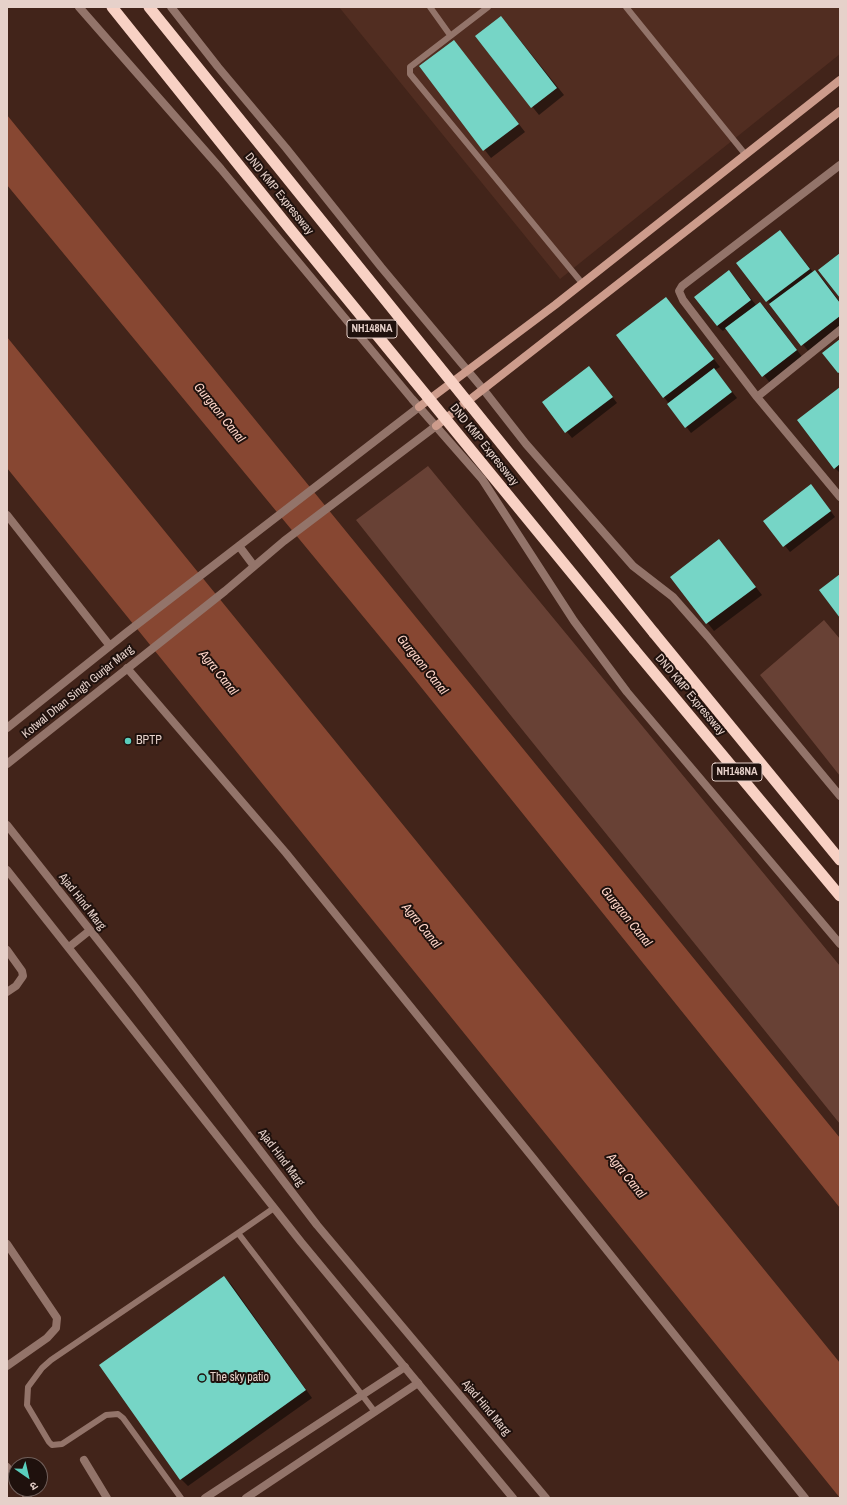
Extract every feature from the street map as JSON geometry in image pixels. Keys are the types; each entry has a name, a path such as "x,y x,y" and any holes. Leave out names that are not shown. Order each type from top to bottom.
{"highway":[{"name":"DND KMP Expressway","path":"112,7 290,229 634,649 840,896"},
{"name":"DND KMP Expressway","path":"149,7 654,633 840,860"}],"main road":[{"path":"419,407 582,283 840,81"},
{"path":"436,426 840,111"}],"street":[{"path":"79,7 221,169 419,407 482,479 574,621 627,692 840,944"},
{"path":"171,7 381,267 468,370 526,444 633,566 673,597 840,796"},
{"path":"840,165 682,286 680,290 682,300 757,397 840,497"},
{"path":"757,397 840,330"},
{"name":"Kotwal Dhan Singh Gurjar Marg","path":"7,728 126,632 419,407"},
{"name":"Kotwal Dhan Singh Gurjar Marg","path":"7,764 225,591 284,541 436,426"},
{"path":"7,514 110,646"},
{"path":"239,546 254,566"},
{"path":"128,668 291,859 543,1170 805,1498"},
{"name":"Ajad Hind Marg","path":"7,825 89,931 135,987 317,1225 546,1498"},
{"path":"7,870 274,1208 513,1498"},
{"path":"68,947 89,931"},
{"path":"7,950 22,971 23,976 16,986 7,992"},
{"path":"7,1244 57,1318 56,1328 46,1338 7,1366"},
{"path":"205,1498 405,1367"},
{"path":"246,1498 418,1383"},
{"path":"84,1460 107,1498"}],"lane":[{"path":"430,7 450,35"},
{"path":"488,7 410,67 410,74 582,283"},
{"path":"626,7 745,154"},
{"path":"181,1498 123,1418 118,1414 106,1415 62,1444 52,1445 27,1405 28,1387 42,1368 52,1360 274,1208"},
{"path":"238,1233 375,1412"}],"shaded area":[{"path":"339,7 840,7 840,54 560,279"},
{"path":"428,466 840,966 840,1124 512,717 356,520"},
{"path":"824,620 840,639 840,776 760,675"}],"water":[{"name":"Gurgaon Canal","path":"7,115 840,1138 840,1208 404,666 7,185"},
{"name":"Agra Canal","path":"7,337 840,1363 840,1498 7,468"}],"building":[{"path":"501,16 557,88 531,108 475,36"},
{"path":"454,40 519,124 483,151 419,66"},
{"path":"780,230 810,269 766,302 736,263"},
{"path":"840,253 840,298 818,270"},
{"path":"729,270 751,300 717,326 694,297"},
{"path":"815,270 840,303 840,316 801,346 769,304"},
{"path":"666,297 714,359 663,398 616,335"},
{"path":"760,302 797,350 762,377 725,328"},
{"path":"840,339 840,372 838,373 822,353"},
{"path":"589,366 613,397 565,433 542,402"},
{"path":"714,368 732,392 685,428 667,404"},
{"path":"840,387 840,464 834,469 797,420"},
{"path":"811,484 831,511 783,547 763,521"},
{"path":"719,539 756,587 706,624 670,577"},
{"path":"840,574 840,618 819,590"},
{"name":"The sky patio","path":"224,1276 306,1390 180,1480 99,1365"}],"place":[{"name":"BPTP","path":"128,741"},
{"name":"The sky patio","path":"202,1378"}]}
